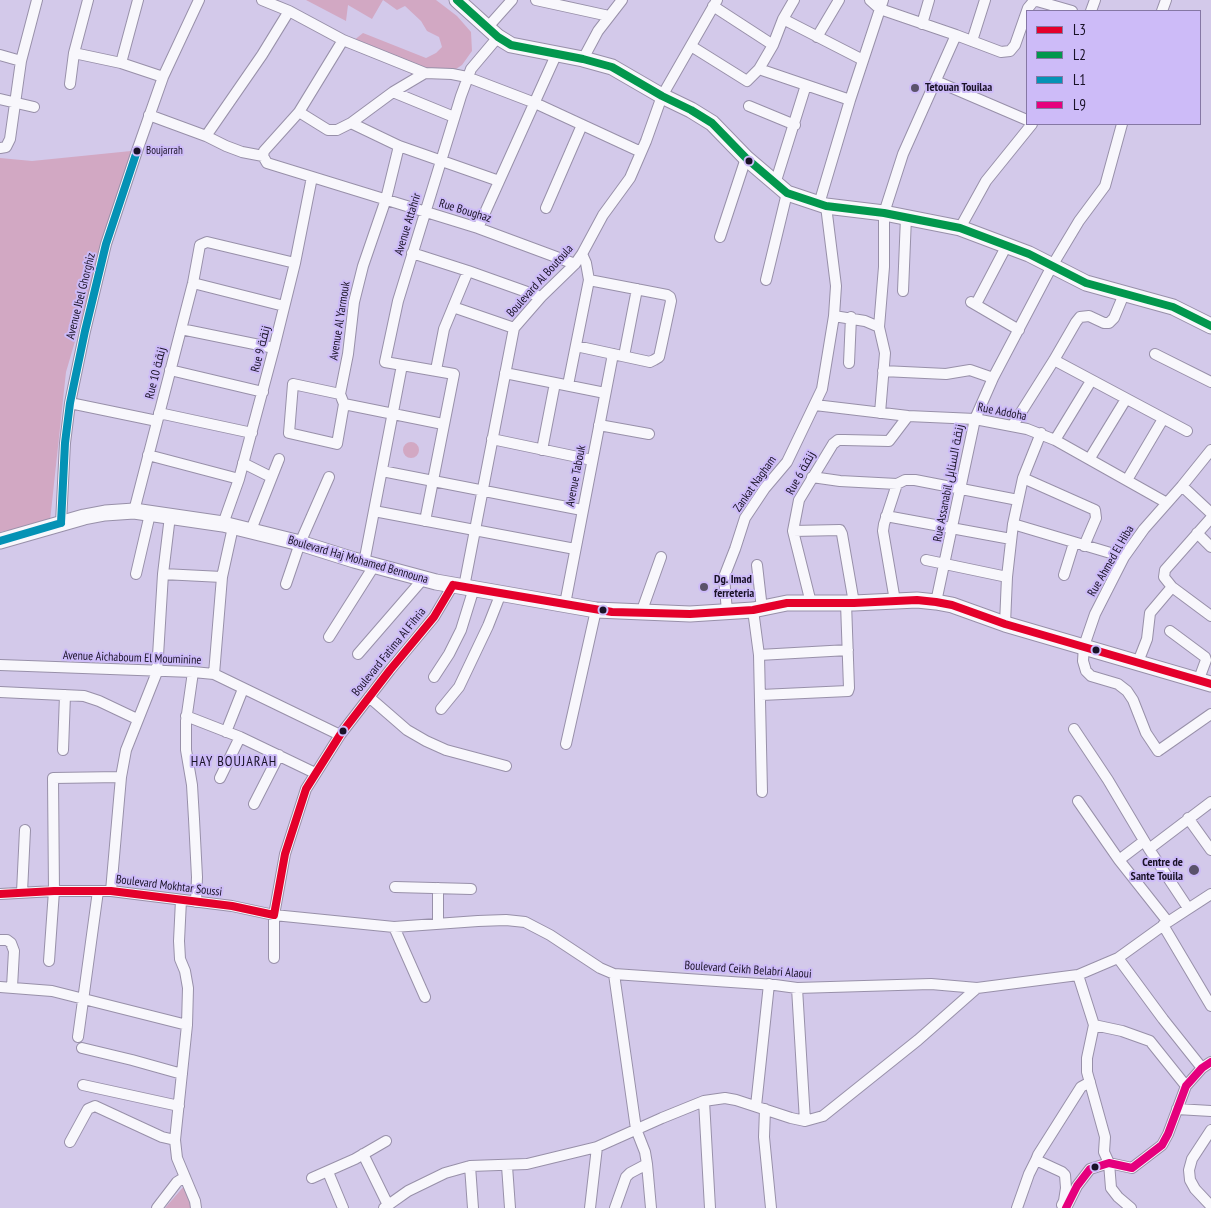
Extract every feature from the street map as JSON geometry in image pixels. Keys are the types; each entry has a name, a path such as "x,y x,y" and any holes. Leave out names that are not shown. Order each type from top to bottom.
{"street":[{"path":"0,148 7,146 10,139 21,61 36,0"},
{"path":"70,84 74,53 88,0"},
{"path":"121,63 138,0"},
{"name":"Avenue Jbel Ghorghiz","path":"61,523 65,443 70,403 106,244 164,77 199,0"},
{"path":"262,0 289,11 343,40 425,73 452,74 467,77 535,103 641,152"},
{"path":"457,0 492,32 511,45 612,68 691,110 712,123 746,158 781,188 823,205 884,213 960,228 1007,245 1086,283 1150,299 1210,322"},
{"name":"Avenue Attahrir","path":"443,424 454,374 385,362 398,301 467,77 512,0"},
{"path":"536,0 575,4 609,16"},
{"path":"583,60 598,31 622,0"},
{"path":"817,37 839,0"},
{"path":"870,0 922,24 956,34 996,52 1010,51 1015,45 1026,14"},
{"path":"922,24 929,0"},
{"path":"972,41 985,0"},
{"path":"1027,10 1037,0 1069,10"},
{"path":"691,46 747,81 759,69 773,45 791,1"},
{"path":"715,3 773,45"},
{"name":"Boulevard Al Boutoula","path":"464,587 514,328 540,297 575,264 603,215 630,178 681,52 691,46 715,3"},
{"path":"823,205 850,100 882,4"},
{"path":"206,136 262,55 289,11"},
{"path":"783,19 863,60"},
{"path":"880,413 885,353 883,340 878,328 884,268 884,213 902,154 956,34"},
{"path":"263,156 264,151 299,112 343,40"},
{"path":"74,53 121,63 164,77"},
{"path":"478,228 556,54"},
{"path":"0,55 21,61"},
{"path":"759,69 850,100"},
{"path":"299,112 330,130 337,130 351,123 393,92 425,73"},
{"path":"936,81 1026,120"},
{"path":"766,280 781,188 806,85"},
{"path":"393,92 454,117"},
{"path":"0,98 15,104 34,107"},
{"path":"748,106 795,125"},
{"name":"Rue Boughaz","path":"150,115 242,152 263,156 267,163 478,228 575,264"},
{"path":"351,123 399,146 499,181"},
{"path":"546,208 582,124"},
{"path":"960,228 986,182 1031,125"},
{"name":"Rue Assanabil زنقة السنابل","path":"936,602 975,419 993,378 1052,266 1079,221 1104,186 1122,125"},
{"name":"Avenue Al Yarmouk","path":"342,399 293,384 289,433 337,444 356,293 363,266 386,199 399,146"},
{"path":"720,237 746,158"},
{"name":"Rue 9 زنقة","path":"214,674 228,525 295,263 312,177"},
{"name":"Zankat Nagham","path":"727,611 724,577 745,518 787,462 822,389 834,316 836,286 823,205"},
{"path":"903,291 906,218"},
{"name":"Rue 10 زنقة","path":"134,511 193,283 200,247 204,243 295,263"},
{"path":"1007,245 974,303 1019,330"},
{"path":"412,253 468,270 540,297"},
{"path":"568,385 589,280 586,263 582,254"},
{"path":"436,370 444,329 468,270"},
{"path":"576,346 650,362 658,356 671,301 667,295 589,280"},
{"path":"193,283 284,306"},
{"name":"Avenue Tabouk","path":"565,604 605,393 637,289"},
{"path":"1013,425 1079,318 1089,316 1104,324 1109,323 1114,318 1124,294"},
{"path":"453,307 514,328"},
{"path":"834,316 865,320 878,328"},
{"path":"849,363 850,318"},
{"path":"181,329 274,348"},
{"path":"1154,354 1211,382"},
{"path":"1054,360 1186,432"},
{"path":"329,638 369,564 374,511 402,365"},
{"path":"170,370 262,392"},
{"path":"883,371 946,374 970,370 993,378"},
{"path":"505,373 605,393"},
{"path":"1055,440 1091,381"},
{"path":"542,450 555,383"},
{"path":"342,399 394,414 443,424 425,521"},
{"path":"1090,458 1126,399"},
{"path":"70,403 252,433"},
{"name":"Rue Addoha","path":"815,405 908,416 975,419 1013,425 1041,433 1055,440 1090,458 1166,503"},
{"name":"Rue 6 زنقة","path":"811,603 793,531 799,500 827,452 838,440 888,441 908,416"},
{"path":"1127,480 1163,419"},
{"path":"599,425 649,434"},
{"path":"1005,624 1007,577 1013,524 1023,478 1041,433"},
{"path":"492,439 592,460"},
{"name":"Rue Ahmed El Hiba","path":"1084,646 1095,614 1124,557 1144,528 1211,450"},
{"path":"148,455 239,479"},
{"path":"251,530 279,458"},
{"path":"244,463 271,477"},
{"path":"382,471 582,510"},
{"path":"286,584 300,543 329,477"},
{"path":"812,477 840,481 898,484 905,480 915,480 1018,500"},
{"path":"1023,478 1095,510 1096,518 1079,544 1064,575"},
{"path":"895,601 883,530 898,484"},
{"path":"1182,486 1211,513"},
{"name":"Boulevard Haj Mohamed Bennouna","path":"0,540 105,513 134,511 228,525 300,543 423,579 596,610 690,614 757,609 787,603 936,602 952,605 1005,624 1205,681"},
{"path":"374,511 575,549"},
{"path":"136,574 150,514"},
{"path":"111,891 121,777 126,750 157,672 163,574 170,516"},
{"path":"886,516 1011,539"},
{"path":"1211,518 1164,572 1164,577 1172,587 1211,616"},
{"path":"1013,524 1124,557"},
{"path":"761,695 848,691 849,688 850,603 842,534 840,530 793,531"},
{"path":"1197,533 1211,547"},
{"path":"641,613 660,557"},
{"path":"926,560 1007,577"},
{"path":"758,564 757,609 761,695 762,792"},
{"path":"163,574 222,577"},
{"path":"358,654 423,579"},
{"path":"434,678 461,630 464,587"},
{"name":"Boulevard Fatima Al Fihria","path":"274,958 274,915 285,854 306,789 340,735 368,697 434,617 464,587"},
{"path":"1138,662 1147,639 1150,613 1172,587"},
{"path":"440,709 459,687 502,593"},
{"path":"566,744 596,610"},
{"path":"1170,631 1205,657 1205,681"},
{"path":"1084,646 1083,661 1086,671 1091,676 1118,684 1127,691 1133,700 1146,733 1158,751 1211,714"},
{"path":"759,655 848,650"},
{"name":"Avenue Aichaboum El Mouminine","path":"0,665 214,674 340,735"},
{"path":"193,672 186,716 186,750 192,785 197,877 196,902"},
{"path":"226,732 242,689"},
{"path":"0,692 84,696 137,719"},
{"path":"63,750 65,695"},
{"path":"368,697 406,730 426,741 446,750 506,766"},
{"path":"186,716 240,737 315,773"},
{"path":"1074,729 1188,908"},
{"path":"220,778 240,737"},
{"path":"254,804 278,755"},
{"path":"50,960 54,891 53,778 121,777"},
{"path":"1078,801 1165,923 1211,1006"},
{"path":"1119,860 1147,845 1211,802"},
{"path":"1188,818 1211,850"},
{"path":"22,892 25,830"},
{"path":"395,887 471,889"},
{"path":"438,888 438,924"},
{"name":"Boulevard Mokhtar Soussi","path":"0,894 54,891 111,891 232,906 274,915"},
{"path":"78,1037 98,891"},
{"name":"Boulevard Ceikh Belabri Alaoui","path":"274,915 394,928 478,921 506,920 525,922 550,935 600,968 614,974 769,984 797,988 931,984 977,988 1078,975 1118,958 1165,923 1188,908 1210,898"},
{"path":"181,900 180,959 185,971 188,988 187,1025 175,1140 177,1158 196,1202 196,1208"},
{"path":"394,928 425,997"},
{"path":"0,940 7,940 14,951 12,987"},
{"path":"1066,1208 1077,1186 1090,1169 1109,1163 1132,1168 1162,1145 1186,1086 1207,1065 1163,1019 1118,958"},
{"path":"614,974 636,1129 647,1164 651,1208"},
{"path":"1078,975 1094,1025 1087,1058 1087,1072 1102,1122 1105,1137 1104,1152 1109,1163 1111,1188 1131,1208"},
{"path":"769,984 761,1108 771,1208"},
{"path":"0,987 52,991 187,1025"},
{"path":"797,988 805,1121"},
{"path":"363,1154 386,1206 408,1191 445,1173 470,1166 527,1164 597,1148 636,1129 704,1101 725,1098 736,1100 805,1121 823,1116 838,1105 918,1040 977,988"},
{"path":"1094,1025 1122,1031 1150,1041 1186,1086"},
{"path":"82,1048 182,1074"},
{"path":"1017,1208 1038,1155 1081,1087 1090,1082"},
{"path":"83,1085 178,1106"},
{"path":"704,1101 710,1208"},
{"path":"70,1142 88,1109 95,1106 162,1137 175,1140"},
{"path":"1176,1109 1211,1111"},
{"path":"1211,1130 1192,1160 1189,1170 1190,1180 1195,1189 1211,1206"},
{"path":"312,1178 328,1172 386,1141"},
{"path":"590,1208 597,1148"},
{"path":"1036,1160 1065,1175 1064,1201 1060,1208"},
{"path":"615,1208 626,1177 647,1164"},
{"path":"470,1166 473,1208"},
{"path":"507,1166 510,1208"},
{"path":"328,1172 343,1208"},
{"path":"157,1208 177,1182 186,1177"}],"shaded area":[{"path":"306,0 383,0 372,19 348,5 346,21"},
{"path":"383,0 436,0 457,16 471,32 472,51 462,65 453,71 439,73 369,45 353,41 363,33 426,58 436,53 442,47 439,37 427,31 421,21 405,6 397,10"},
{"path":"131,151 66,372 50,521 0,532 0,158 32,161"},
{"path":"411,442 419,450 411,458 403,450"},
{"path":"185,1185 192,1208 165,1208"}],"transit line":[{"name":"L2","path":"457,0 498,37 511,45 583,59 612,67 662,96 691,110 712,123 746,158 787,193 826,206 884,213 960,228 1029,254 1086,283 1173,307 1211,326"},
{"name":"L1","path":"61,523 65,443 70,403 106,244 137,151"},
{"name":"L1","path":"0,541 61,523"},
{"name":"L3","path":"453,585 612,612 690,614 753,610 787,603 854,603 917,600 936,602 952,605 1005,624 1211,684"},
{"name":"L3","path":"274,915 285,854 306,789 340,735 434,617 453,585"},
{"name":"L3","path":"0,894 54,891 111,891 232,906 274,915"},
{"name":"L9","path":"1066,1208 1077,1186 1090,1169 1109,1163 1132,1168 1162,1145 1186,1086 1202,1068 1211,1062"}],"place":[{"name":"Tetouan Touilaa","path":"915,88"},
{"name":"Boujarrah","path":"137,151"},
{"name":"Dg. Imad ferreteria","path":"704,587"},
{"name":"Centre de Sante Touila","path":"1194,870"}],"district":[{"name":"HAY BOUJARAH","path":"234,762"}]}
